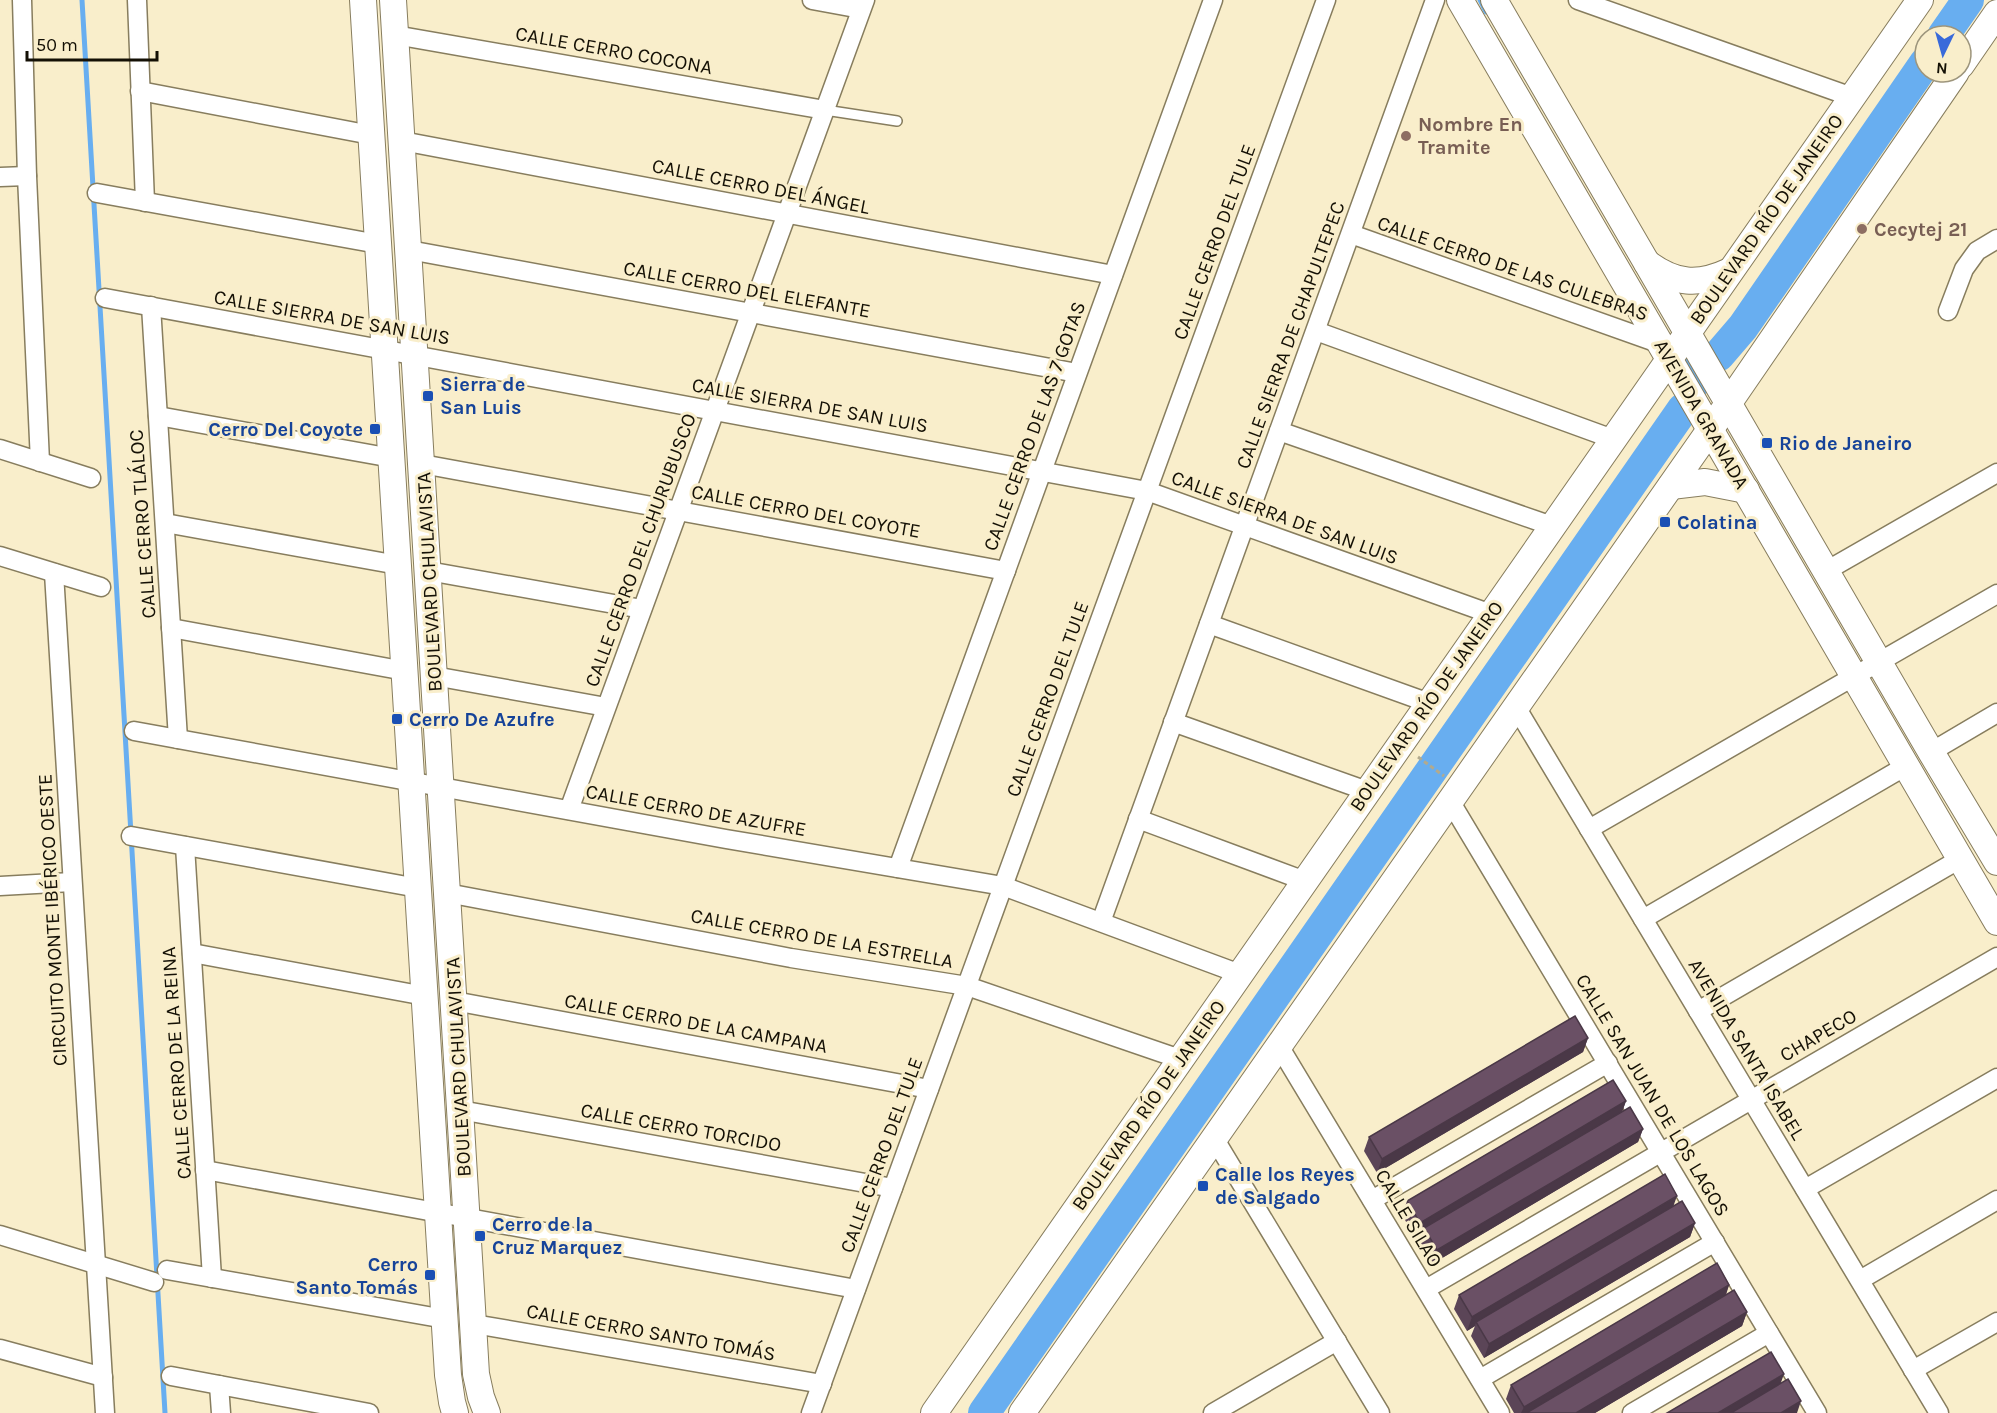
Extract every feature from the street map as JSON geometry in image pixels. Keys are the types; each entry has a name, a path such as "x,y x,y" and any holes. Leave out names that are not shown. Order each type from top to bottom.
{"main road":[{"name":"BOULEVARD CHULAVISTA","path":"363,0 448,1375 455,1413"},
{"name":"BOULEVARD CHULAVISTA","path":"393,0 476,1374 487,1413"},
{"name":"AVENIDA GRANADA","path":"1461,0 1997,921"},
{"name":"AVENIDA GRANADA","path":"1494,0 1931,752 1994,851"},
{"name":"BOULEVARD RÍO DE JANEIRO","path":"934,1413 1613,439 1665,351 1687,333 1852,97 1913,2"},
{"path":"1973,49 1996,17"},
{"path":"1022,1413 1711,429 1948,84"},
{"path":"1646,261 1661,273 1679,280 1714,279 1730,271"},
{"path":"1671,486 1705,482 1746,490"}],"street":[{"path":"22,0 27,176 40,462"},
{"path":"137,0 145,202"},
{"path":"812,0 863,4"},
{"name":"CALLE CERRO DE LAS 7 GOTAS","path":"898,868 1213,0"},
{"name":"CALLE CERRO DEL TULE","path":"811,1413 1326,0"},
{"name":"CALLE SIERRA DE CHAPULTEPEC","path":"1101,922 1435,0"},
{"path":"1578,0 1852,97"},
{"name":"CALLE CERRO DEL CHURUBUSCO","path":"569,810 863,4"},
{"name":"CALLE CERRO COCONA","path":"395,35 825,110"},
{"path":"140,91 371,135"},
{"name":"CALLE CERRO DEL ÁNGEL","path":"402,141 1113,275"},
{"path":"0,177 27,176"},
{"path":"98,193 378,244"},
{"name":"CALLE CERRO DE LAS CULEBRAS","path":"1351,234 1665,351"},
{"path":"1948,311 1964,268 1977,251 1997,239"},
{"name":"CALLE CERRO DEL ELEFANTE","path":"409,250 1077,373"},
{"name":"CALLE SIERRA DE SAN LUIS","path":"105,298 1147,491 1491,614"},
{"name":"CALLE CERRO TLÁLOC","path":"151,306 178,739"},
{"path":"1316,331 1613,439"},
{"path":"158,416 392,458"},
{"path":"1279,431 1552,526"},
{"path":"0,449 91,478"},
{"name":"CALLE CERRO DEL COYOTE","path":"422,464 1006,571"},
{"path":"1826,571 1997,473"},
{"path":"165,523 398,565"},
{"path":"0,556 101,587"},
{"path":"428,571 642,609"},
{"name":"CIRCUITO MONTE IBÉRICO OESTE","path":"54,573 105,1413"},
{"path":"1589,829 1997,594"},
{"path":"1209,624 1429,703"},
{"path":"171,628 405,671"},
{"path":"434,676 606,707"},
{"name":"AVENIDA SANTA ISABEL","path":"1516,707 1939,1413"},
{"path":"1931,752 1997,713"},
{"path":"1173,722 1367,791"},
{"name":"CALLE CERRO DE AZUFRE","path":"134,731 1003,886 1240,974"},
{"path":"1643,919 1906,766"},
{"name":"CALLE SAN JUAN DE LOS LAGOS","path":"1455,794 1608,1064 1818,1413"},
{"path":"1138,819 1305,881"},
{"path":"131,836 418,888"},
{"name":"CALLE CERRO DE LA REINA","path":"185,846 212,1278"},
{"path":"1698,1011 1960,858"},
{"path":"0,886 72,882"},
{"name":"CALLE CERRO DE LA ESTRELLA","path":"447,893 791,958 967,986 1180,1059"},
{"path":"192,953 425,996"},
{"name":"CHAPECO","path":"1426,1289 1997,957"},
{"name":"CALLE CERRO DE LA CAMPANA","path":"454,1001 929,1089"},
{"name":"CALLE SILAO","path":"1279,1046 1500,1413"},
{"path":"1372,1200 1608,1064"},
{"path":"1805,1189 1997,1078"},
{"name":"CALLE CERRO TORCIDO","path":"460,1110 893,1188"},
{"path":"1214,1138 1380,1413"},
{"path":"205,1170 856,1289"},
{"path":"1860,1280 1997,1200"},
{"path":"0,1235 95,1264 160,1276 212,1278 445,1319"},
{"path":"1480,1378 1715,1242"},
{"path":"1914,1370 1997,1322"},
{"name":"CALLE CERRO SANTO TOMÁS","path":"474,1324 822,1384"},
{"path":"1632,1413 1769,1333"},
{"path":"1213,1413 1336,1341"},
{"path":"0,1349 103,1377"},
{"path":"171,1376 369,1413"},
{"path":"219,1385 221,1413"}],"lane":[{"path":"825,110 897,121"}],"path":[{"path":"1400,744 1455,794"}],"building":[{"path":"1575,1016 1588,1038 1382,1159 1369,1137"},
{"path":"1613,1080 1626,1101 1420,1223 1407,1201"},
{"path":"1630,1107 1643,1129 1437,1250 1424,1228"},
{"path":"1665,1174 1677,1196 1472,1317 1459,1295"},
{"path":"1682,1201 1695,1223 1489,1344 1476,1322"},
{"path":"1717,1263 1729,1285 1524,1407 1511,1385"},
{"path":"1734,1290 1747,1312 1576,1413 1528,1412"},
{"path":"1771,1352 1784,1374 1718,1413 1667,1413"},
{"path":"1788,1379 1801,1401 1781,1413 1731,1413"}],"waterway":[{"path":"82,0 165,1413"},
{"path":"1480,0 1486,12"},
{"path":"1951,24 1968,0"},
{"path":"1719,355 1743,327 1913,80"},
{"path":"1696,381 1693,368 1702,370"},
{"path":"984,1413 1683,409"}],"place":[{"name":"Nombre En Tramite","path":"1406,136"},
{"name":"Cecytej 21","path":"1862,229"},
{"name":"Sierra de San Luis","path":"428,396"},
{"name":"Cerro Del Coyote","path":"375,429"},
{"name":"Rio de Janeiro","path":"1767,443"},
{"name":"Colatina","path":"1665,522"},
{"name":"Cerro De Azufre","path":"397,719"},
{"name":"Calle los Reyes de Salgado","path":"1203,1186"},
{"name":"Cerro de la Cruz Marquez","path":"480,1236"},
{"name":"Cerro Santo Tomás","path":"430,1275"}]}
